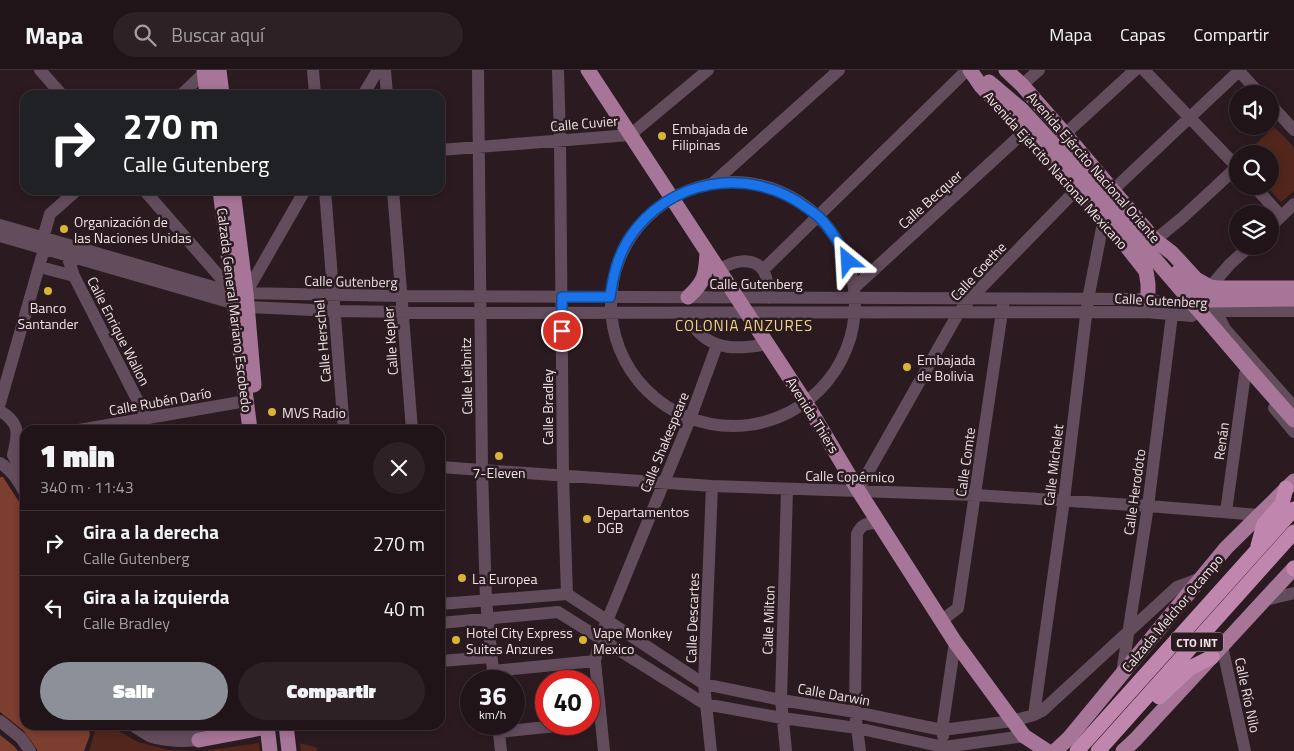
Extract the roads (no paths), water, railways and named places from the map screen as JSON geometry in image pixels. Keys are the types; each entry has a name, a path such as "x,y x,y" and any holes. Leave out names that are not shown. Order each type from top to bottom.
{"highway":[{"path":"1258,548 1264,524 1282,504 1290,485"},
{"name":"CTO INT","path":"1077,751 1294,509"},
{"name":"CTO INT","path":"1098,751 1294,532"},
{"path":"1133,714 1153,703 1190,668 1217,651"}],"main road":[{"name":"Avenida Thiers","path":"588,70 806,403 858,490 955,642 1024,736 1047,751"},
{"name":"Avenida Ejército Nacional Mexicano","path":"969,70 981,86 1077,189 1111,217 1146,271 1148,298"},
{"path":"969,70 986,78 1022,110 1059,150 1111,217 1294,420"},
{"name":"Avenida Ejército Nacional Oriente","path":"1006,70 1066,134 1155,240 1172,253 1210,294"},
{"path":"207,90 209,72"},
{"path":"209,72 219,90"},
{"name":"Calzada General Mariano Escobedo","path":"221,195 240,300 258,425"},
{"name":"Calzada General Mariano Escobedo","path":"233,195 246,401 249,425"},
{"path":"687,305 702,281 706,268 707,252"},
{"path":"1210,294 1218,288 1294,288"},
{"path":"1210,294 1294,299"},
{"name":"Calzada Melchor Ocampo","path":"1055,751 1069,738 1226,548 1290,485"},
{"name":"CTO INT","path":"1123,751 1294,568"},
{"path":"199,740 248,730"},
{"path":"267,730 270,751"},
{"path":"287,730 290,751"}],"street":[{"path":"40,70 58,90"},
{"path":"313,70 315,90"},
{"path":"366,90 378,70"},
{"path":"385,70 387,90"},
{"name":"Calle Leibnitz","path":"478,70 482,470 486,600 492,670"},
{"name":"Calle Bradley","path":"558,70 563,476 567,594"},
{"name":"Calle Cuvier","path":"445,150 630,135 708,70"},
{"path":"713,183 839,70"},
{"path":"763,270 969,70"},
{"path":"1022,86 1039,70"},
{"path":"1066,134 1135,70"},
{"path":"1144,70 1229,159"},
{"path":"1113,190 1239,70 1252,85"},
{"path":"187,90 209,72"},
{"path":"1279,114 1294,130"},
{"name":"Calle Becquer","path":"855,293 1024,132"},
{"path":"1155,240 1229,175"},
{"path":"741,182 770,188 796,199 819,216 836,237 848,261 855,293 856,312 851,338 841,363 826,385 806,403 780,418 750,426 720,426 690,419 665,406 643,388 627,366 615,340 610,313 610,297 619,258 628,240 640,224 672,198 713,183 741,182"},
{"name":"Calle Goethe","path":"858,490 960,312 970,299 1077,189"},
{"path":"0,404 40,267 50,214 71,195"},
{"path":"148,195 240,300"},
{"path":"240,300 302,195"},
{"name":"Calle Herschel","path":"325,195 344,425"},
{"name":"Calle Kepler","path":"393,195 412,425"},
{"path":"1262,195 1281,216 1294,204"},
{"name":"Calle Michelet","path":"1034,715 1064,500 1088,299 1111,217"},
{"path":"0,225 44,243 240,300"},
{"path":"0,236 44,243 67,256 240,300"},
{"path":"1148,298 1210,294 1230,264 1240,255"},
{"name":"Calle Enrique Wallon","path":"67,256 74,276 147,424"},
{"path":"719,270 735,262 745,261 755,264 763,270 766,277 769,298"},
{"path":"40,267 74,276"},
{"name":"Calle Gutenberg","path":"240,300 334,311 610,313 737,298 855,293 970,299 1148,298 1182,307 1215,311 1294,311"},
{"name":"Calle Gutenberg","path":"240,300 333,296 610,297 747,313 1146,312 1220,319 1294,319"},
{"name":"Calle Comte","path":"941,621 958,608 1004,299"},
{"path":"687,305 693,326 704,337 717,344 733,348 767,344"},
{"name":"Calle Herodoto","path":"1122,673 1148,506 1172,315"},
{"path":"1199,317 1294,432"},
{"path":"1220,319 1225,329 1294,407"},
{"name":"Calle Shakespeare","path":"595,670 600,638 690,419 717,344"},
{"name":"Renán","path":"1226,512 1245,374"},
{"name":"Calle Rubén Darío","path":"147,424 246,401"},
{"path":"0,411 8,416 17,432 19,440 13,455 20,467"},
{"path":"0,458 9,453 19,440"},
{"path":"0,463 7,467 20,485"},
{"name":"Calle Copérnico","path":"445,467 712,486 976,495 1259,514"},
{"name":"Calle Descartes","path":"711,751 704,684 712,486"},
{"name":"Calle Milton","path":"786,751 781,700 787,489"},
{"path":"860,751 855,712 857,534 859,528 864,524 879,523"},
{"name":"Calle Darwin","path":"567,594 704,684 942,730 1012,721 1042,711 1177,588 1199,579"},
{"path":"1265,600 1294,593"},
{"path":"445,604 567,594"},
{"path":"445,623 558,612 705,704 782,718 857,728 944,749 1024,736"},
{"path":"944,749 942,730 955,642"},
{"name":"Calle Río Nilo","path":"1217,651 1245,751"},
{"path":"445,661 491,657"},
{"path":"525,671 595,661"},
{"path":"0,721 21,738 30,751"},
{"path":"140,730 154,738 194,730"},
{"path":"180,732 199,740 228,730"},
{"path":"500,735 501,751"},
{"name":"Calle Shakespeare","path":"599,735 604,751"}],"place":[{"name":"Embajada de Filipinas","path":"662,136"},
{"name":"Organización de las Naciones Unidas","path":"64,229"},
{"name":"Banco Santander","path":"48,291"},
{"name":"Embajada de Bolivia","path":"907,367"},
{"name":"MVS Radio","path":"272,412"},
{"name":"7-Eleven","path":"499,456"},
{"name":"Departamentos DGB","path":"587,519"},
{"name":"La Europea","path":"462,578"},
{"name":"Hotel City Express Suites Anzures","path":"456,640"},
{"name":"Vape Monkey Mexico","path":"583,640"}],"district":[{"name":"COLONIA ANZURES","path":"744,325"}]}
